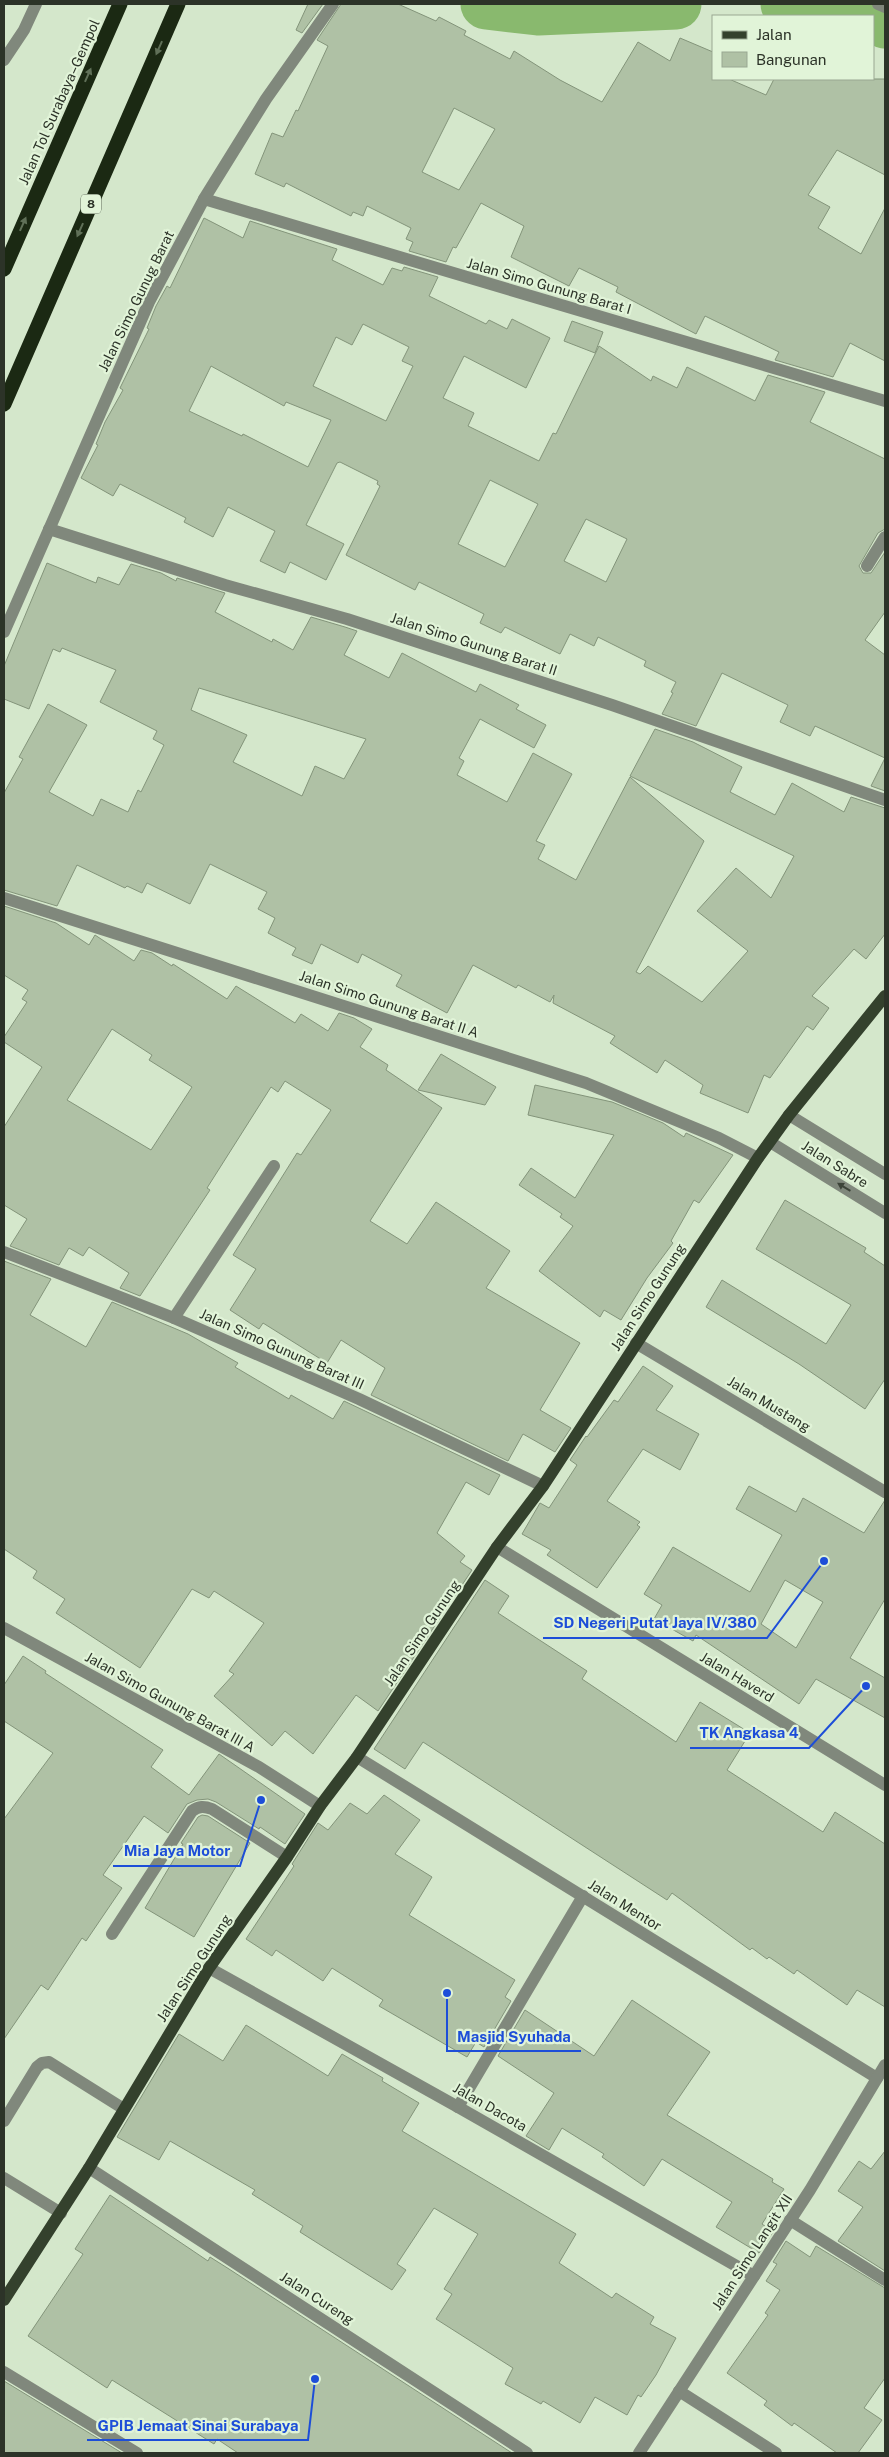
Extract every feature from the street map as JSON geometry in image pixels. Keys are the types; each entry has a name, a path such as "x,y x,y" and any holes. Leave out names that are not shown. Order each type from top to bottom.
{"highway":[{"name":"Jalan Tol Surabaya–Gempol","path":"4,269 120,4"},
{"name":"8","path":"4,404 178,4"}],"main road":[{"name":"Jalan Simo Gunung","path":"4,2300 89,2168 209,1968 287,1858 320,1806 357,1757 497,1546 543,1486 758,1158 789,1115 885,996"}],"street":[{"path":"4,60 24,30 36,4"},
{"name":"Jalan Simo Gunug Barat","path":"4,632 149,302 204,199 266,99 333,4"},
{"path":"878,4 885,8"},
{"name":"Jalan Simo Gunung Barat I","path":"204,199 885,401"},
{"name":"Jalan Simo Gunung Barat II","path":"50,529 225,585 347,619 574,693 885,800"},
{"path":"867,566 885,537"},
{"name":"Jalan Simo Gunung Barat II A","path":"4,898 586,1082 720,1138 758,1158"},
{"path":"789,1115 885,1174"},
{"name":"Jalan Sabre","path":"770,1142 885,1213"},
{"path":"174,1318 274,1166"},
{"name":"Jalan Simo Gunung Barat III","path":"4,1252 174,1318 359,1399 543,1486"},
{"name":"Jalan Mustang","path":"636,1343 885,1492"},
{"name":"Jalan Haverd","path":"497,1546 885,1785"},
{"name":"Jalan Simo Gunung Barat III A","path":"4,1628 259,1767 320,1806"},
{"name":"Jalan Mentor","path":"357,1757 877,2078"},
{"path":"112,1934 192,1811 198,1807 204,1806 212,1809 287,1858"},
{"path":"458,2106 583,1896"},
{"name":"Jalan Dacota","path":"209,1968 458,2106 754,2276"},
{"path":"4,2121 37,2067 42,2063 49,2062 124,2109"},
{"name":"Jalan Simo Langit XII","path":"639,2453 790,2220 885,2065"},
{"name":"Jalan Cureng","path":"89,2168 528,2453"},
{"path":"4,2178 61,2213"},
{"path":"790,2220 885,2280"},
{"path":"4,2372 137,2453"},
{"path":"680,2391 776,2453"}],"building":[{"path":"308,4 323,4 302,33 296,30"},
{"path":"341,4 398,4 436,21 439,17 466,31 464,35 510,59 514,51 560,80 602,102 638,42 670,61 680,38 712,52 712,80 731,80 766,95 774,80 885,79 885,175 837,150 808,195 830,207 818,228 861,254 885,208 885,361 850,343 833,377 775,360 779,352 705,316 696,334 616,292 618,287 579,268 569,286 511,257 524,226 481,203 456,248 453,247 446,262 409,251 413,242 406,239 411,228 367,206 363,216 353,212 351,216 286,183 284,187 255,174 272,133 283,137 296,110 298,111 328,46 317,40","holes":["454,108 495,129 459,190 422,172"]},
{"path":"204,218 243,238 250,221 337,249 332,260 383,285 392,268 402,271 404,267 438,277 429,296 486,324 489,320 507,329 512,319 550,338 526,388 464,356 443,398 474,413 468,426 539,461 553,433 556,434 599,346 651,381 653,376 677,388 687,367 755,401 768,375 825,392 810,422 885,459 885,529 878,533 859,566 863,573 871,573 885,552 885,612 865,640 885,655 885,758 815,726 810,736 780,722 788,705 722,673 696,726 662,714 673,693 671,692 676,682 644,666 646,661 598,637 594,646 570,634 560,654 505,627 501,633 480,623 484,614 419,582 415,590 346,555 380,486 377,484 378,481 340,462 337,463 306,525 344,544 326,580 290,562 285,573 260,561 275,531 228,507 213,537 184,522 186,518 120,484 113,496 81,478 98,445 96,444 105,422 123,390 120,388 149,329 147,328 156,306 167,286 170,288","holes":["363,324 409,347 402,361 413,366 386,421 313,386 336,337 352,345","211,366 284,406 286,402 331,420 308,467 243,434 242,436 189,411","490,480 538,504 505,567 458,544","586,519 627,539 606,582 564,561"]},
{"path":"572,321 603,332 595,353 564,341"},
{"path":"47,563 96,583 98,577 119,585 131,564 161,573 176,581 177,578 225,593 215,612 272,642 273,639 293,650 311,617 345,627 357,631 344,655 389,678 402,653 476,692 480,684 519,705 516,709 546,725 534,748 480,719 459,758 464,761 457,775 507,802 533,753 572,774 536,841 545,845 538,859 576,880 630,777 704,841 636,972 640,974 648,966 702,1002 748,951 697,911 736,868 771,898 794,856 630,776 655,729 693,742 742,767 730,792 775,815 792,783 844,812 851,797 885,808 885,934 866,959 854,949 812,996 829,1008 813,1030 807,1026 770,1078 764,1075 748,1113 700,1093 703,1085 665,1060 657,1073 610,1043 615,1036 553,1003 554,995 550,1002 518,985 516,988 473,965 447,1013 396,986 402,975 362,954 358,963 321,944 312,964 292,955 296,948 268,933 275,918 258,909 267,892 210,864 190,904 147,883 142,893 127,886 125,888 77,865 57,906 4,890 4,793 23,759 19,757 48,704 87,725 49,792 93,816 101,799 128,812 138,790 141,792 164,745 153,739 157,731 100,702 116,670 62,648 60,652 53,649 29,709 4,699 4,666","holes":["199,688 366,739 344,779 315,766 302,796 233,762 247,735 191,710"]},
{"path":"885,758 885,791 871,786"},
{"path":"4,906 56,923 89,945 95,935 134,961 141,950 152,953 172,966 173,964 227,999 236,986 295,1023 301,1014 328,1031 339,1013 354,1018 372,1029 360,1047 388,1065 386,1070 442,1108 370,1221 407,1244 436,1202 510,1251 486,1288 580,1343 540,1410 571,1428 555,1452 523,1434 508,1461 371,1395 385,1368 341,1340 327,1363 263,1323 259,1329 230,1310 256,1269 233,1255 297,1153 301,1155 331,1110 285,1081 278,1092 271,1087 207,1188 210,1190 140,1296 120,1288 129,1273 89,1247 83,1256 69,1248 59,1265 10,1246 27,1219 4,1205 4,1127 42,1067 4,1042 4,1037 27,1002 22,999 28,990 4,975","holes":["112,1029 152,1055 149,1060 192,1087 151,1150 67,1100"]},
{"path":"441,1054 496,1087 485,1105 418,1090"},
{"path":"535,1085 612,1102 663,1123 684,1137 686,1133 733,1155 699,1203 694,1200 671,1241 673,1243 647,1278 621,1320 604,1310 600,1317 539,1271 573,1226 560,1217 562,1214 519,1185 531,1168 575,1198 614,1135 528,1115"},
{"path":"785,1200 866,1248 864,1252 885,1266 885,1379 865,1409 799,1364 706,1307 722,1280 826,1344 851,1305 756,1249"},
{"path":"4,1261 51,1279 30,1315 86,1347 112,1302 188,1334 238,1363 235,1367 289,1399 291,1395 333,1419 344,1401 500,1475 489,1495 466,1482 437,1533 465,1556 460,1562 472,1570 378,1711 356,1695 313,1754 285,1731 272,1746 214,1696 234,1674 229,1671 264,1623 214,1591 209,1598 192,1589 140,1668 56,1613 65,1599 33,1578 37,1571 4,1549"},
{"path":"643,1366 673,1386 656,1410 699,1434 680,1470 643,1449 607,1501 640,1522 637,1525 640,1527 597,1588 547,1555 551,1550 522,1534 540,1503 549,1508 577,1465 570,1460 614,1400 618,1402"},
{"path":"749,1486 796,1512 803,1498 864,1533 885,1500 885,1599 850,1658 885,1678 885,1718 816,1679 799,1704 696,1635 693,1641 654,1619 662,1605 644,1594 673,1547 750,1592 782,1535 736,1509","holes":["785,1580 823,1602 796,1648 761,1624"]},
{"path":"485,1580 509,1596 498,1613 587,1671 582,1679 676,1742 700,1702 750,1733 727,1770 823,1832 835,1812 885,1844 885,2007 857,1990 847,2005 797,1970 794,1974 769,1957 767,1959 752,1948 750,1950 672,1893 667,1900 423,1742 405,1769 374,1749"},
{"path":"23,1656 46,1671 45,1673 163,1750 151,1767 189,1795 219,1754 305,1814 285,1844 260,1827 259,1829 208,1799 197,1800 187,1804 168,1833 144,1816 103,1875 122,1888 86,1941 82,1938 48,1990 41,1985 4,2039 4,1819 53,1753 4,1721 4,1685"},
{"path":"384,1795 420,1820 395,1854 432,1877 409,1915 515,1980 505,1997 511,2001 484,2047 476,2042 467,2057 379,2006 383,2000 332,1968 323,1981 276,1950 272,1956 246,1939 294,1866 292,1864 318,1823 328,1830 350,1803 367,1814"},
{"path":"202,1815 208,1816 250,1843 194,1937 145,1908 183,1844 181,1843 198,1817"},
{"path":"632,2000 710,2052 667,2115 773,2179 772,2182 784,2189 762,2224 773,2232 759,2253 716,2227 732,2202 662,2159 644,2186 602,2157 604,2154 562,2128 549,2150 526,2136 554,2093 498,2056 525,2010 594,2056"},
{"path":"246,2025 328,2076 342,2054 383,2078 382,2081 419,2103 402,2131 576,2234 559,2263 612,2298 616,2293 654,2317 650,2324 676,2338 656,2375 641,2397 638,2395 627,2415 595,2397 580,2423 543,2401 541,2404 505,2384 513,2368 436,2319 452,2294 444,2289 478,2234 434,2208 397,2264 406,2270 392,2290 300,2232 303,2226 252,2194 255,2190 170,2141 159,2160 117,2137 179,2034 223,2061"},
{"path":"885,2151 885,2271 838,2241 863,2207 838,2191 859,2161 871,2169"},
{"path":"110,2195 208,2261 210,2257 512,2453 238,2453 217,2439 214,2444 112,2380 107,2388 28,2336 83,2254 75,2249"},
{"path":"786,2241 810,2257 816,2246 885,2288 885,2378 864,2408 882,2420 858,2453 837,2453 794,2423 792,2426 764,2405 767,2401 727,2373 768,2315 765,2313 780,2290 766,2281 777,2264 773,2262"},
{"path":"4,2381 122,2453 4,2453"}],"waterway":[{"path":"486,4 538,10 676,4"},
{"path":"786,4 864,10 872,15"},
{"path":"874,16 885,23"}],"place":[{"name":"SD Negeri Putat Jaya IV/380","path":"824,1561"},
{"name":"TK Angkasa 4","path":"866,1686"},
{"name":"Mia Jaya Motor","path":"261,1800"},
{"name":"Masjid Syuhada","path":"447,1993"},
{"name":"GPIB Jemaat Sinai Surabaya","path":"315,2379"}]}
